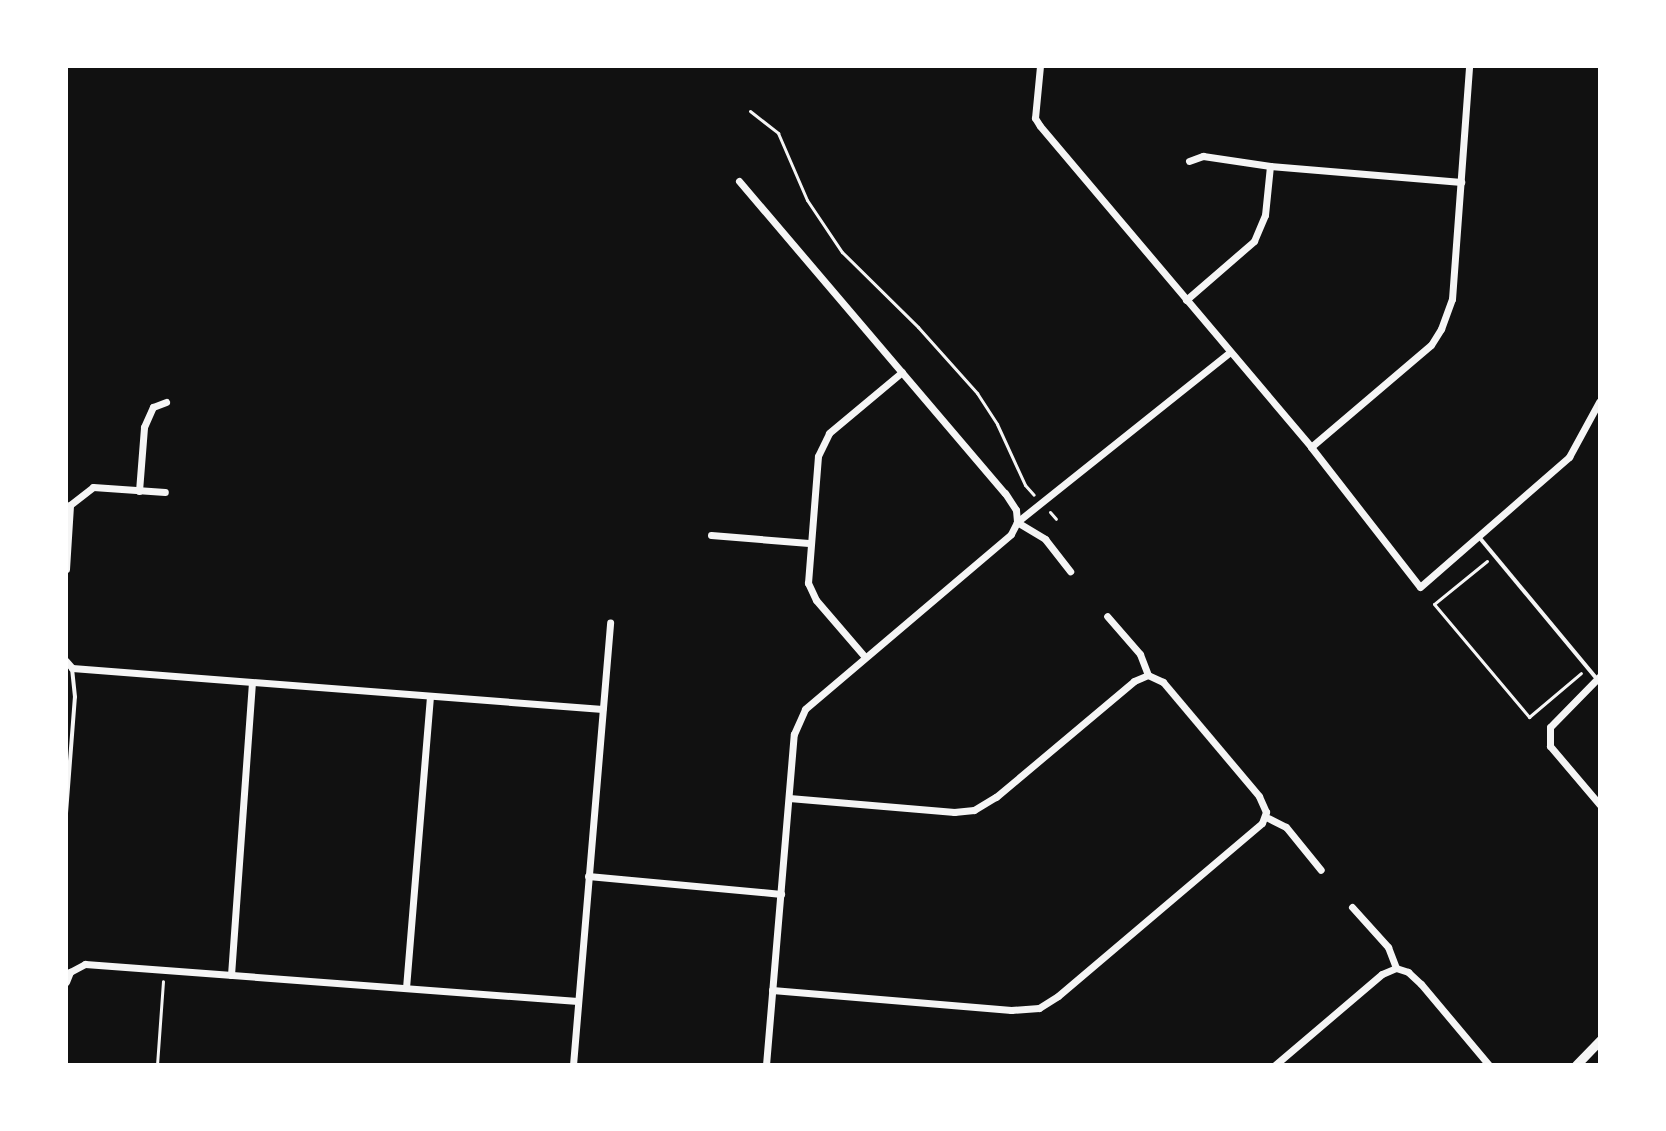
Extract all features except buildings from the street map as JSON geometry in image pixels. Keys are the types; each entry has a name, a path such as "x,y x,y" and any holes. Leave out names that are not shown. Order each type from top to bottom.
{"street":[{"path":"1040,66 1035,118 1040,126 1311,447 1420,587 1569,457 1600,401"},
{"path":"1311,447 1431,345 1441,329 1452,299 1469,66"},
{"path":"1189,161 1203,156 1270,166 1461,182"},
{"path":"1186,300 1254,241 1265,215 1270,166"},
{"path":"739,181 1005,493 1016,510 1017,522"},
{"path":"766,1065 798,721 812,701 1011,534 1017,522 1229,353"},
{"path":"865,657 811,591 809,543 818,456 823,439 902,372"},
{"path":"139,491 144,427 153,407 166,402"},
{"path":"66,569 70,505 93,487 165,492"},
{"path":"1017,522 1039,533 1070,571"},
{"path":"711,535 809,543"},
{"path":"1107,616 1140,654 1148,675 1163,682 1259,796 1266,817 1283,824 1321,870"},
{"path":"573,1065 610,623"},
{"path":"69,665 252,683 602,709"},
{"path":"789,798 954,812 974,810 996,797 1134,681 1148,675"},
{"path":"1598,677 1550,727 1550,746 1600,805"},
{"path":"231,975 252,683"},
{"path":"406,988 430,697"},
{"path":"772,990 1011,1010 1039,1008 1058,996 1234,849 1266,817"},
{"path":"588,876 781,894"},
{"path":"1352,907 1388,947 1396,968"},
{"path":"66,982 70,972 85,964 578,1001"},
{"path":"1275,1065 1382,974 1396,968 1408,972 1421,984 1489,1065"},
{"path":"1576,1065 1600,1040"}],"lane":[{"path":"1479,537 1598,677"},
{"path":"66,813 75,697 69,665"}],"path":[{"path":"750,111 778,133 807,200 842,252 918,327 977,393 997,424 1025,485 1056,519"},
{"path":"1493,556 1434,604 1500,683 1529,717 1588,668"},
{"path":"157,1065 164,970"}]}
